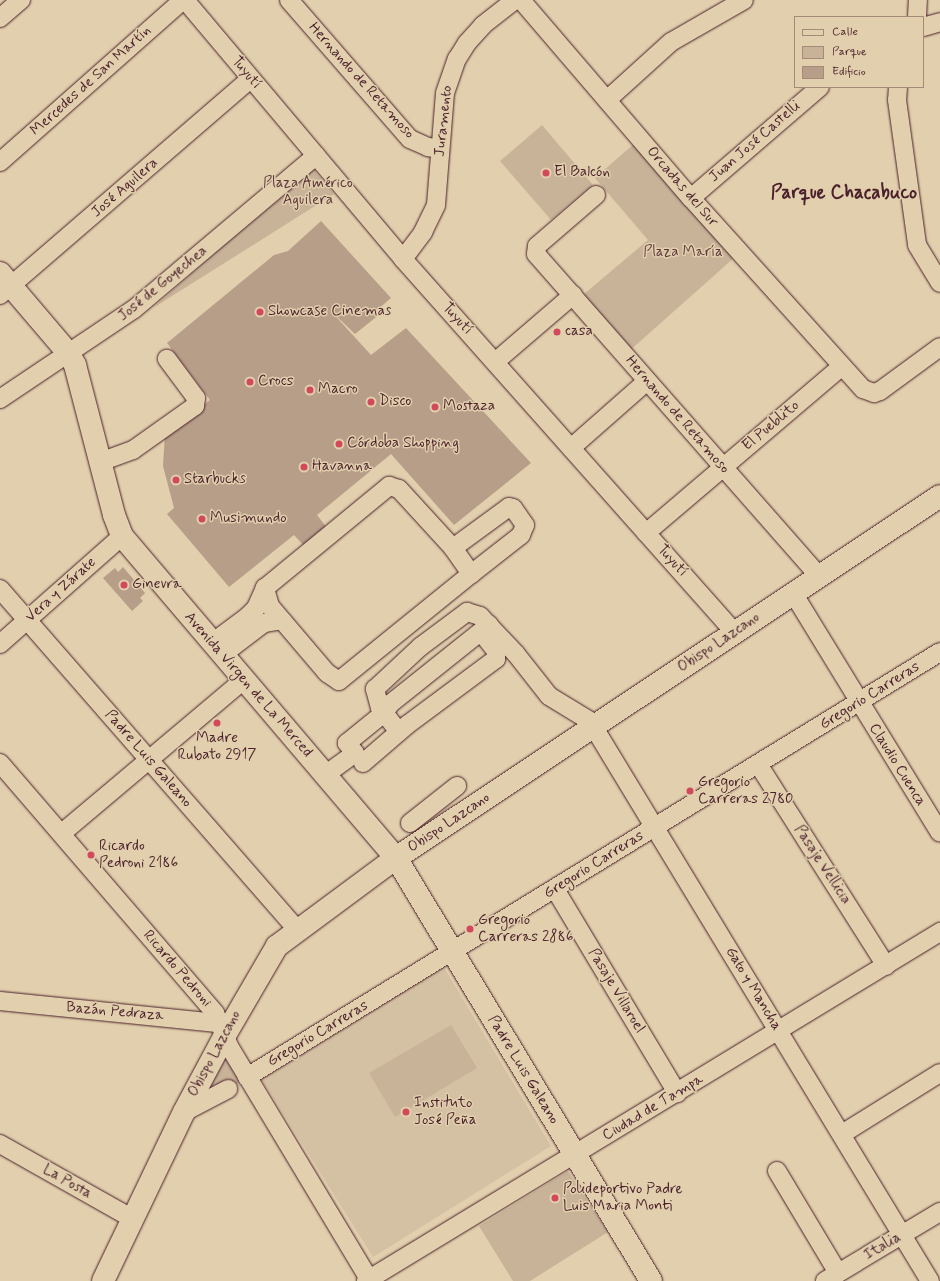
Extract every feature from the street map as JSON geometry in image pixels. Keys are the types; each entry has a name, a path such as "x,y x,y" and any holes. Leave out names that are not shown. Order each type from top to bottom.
{"main road":[{"name":"Avenida Virgen de La Merced","path":"4,285 69,354 75,365 100,462 122,536 396,858"},
{"name":"Obispo Lazcano","path":"102,1281 224,1028 270,954 298,929 396,858 940,496"},
{"name":"Padre Luis Galeano","path":"396,858 651,1281"}],"street":[{"path":"0,18 21,0"},
{"name":"Tuyutí","path":"184,0 403,259 735,633"},
{"name":"Mercedes de San Martín","path":"0,162 184,0"},
{"name":"Hernando de Retamoso","path":"289,0 410,139 418,144 440,149"},
{"path":"607,100 671,42 744,0"},
{"path":"917,16 918,0"},
{"name":"Juramento","path":"403,259 423,232 436,205 445,93 457,59 467,43 484,25 511,2"},
{"name":"Orcadas del Sur","path":"511,2 607,100 691,198 863,389 874,393 880,391 940,347"},
{"path":"924,27 940,22"},
{"name":"José Aguilera","path":"4,285 250,79"},
{"name":"Juan José Castelli","path":"691,198 819,88"},
{"path":"898,88 897,100 917,245 940,283"},
{"name":"José de Goyechea","path":"0,399 134,309 316,156"},
{"name":"Hernando de Retamoso","path":"596,195 537,246 536,254 819,576"},
{"path":"495,362 572,295"},
{"path":"100,462 140,445 197,402 167,360"},
{"name":"El Pueblito","path":"646,533 842,366"},
{"path":"571,448 647,381"},
{"path":"217,649 256,608 265,588 389,486 399,489 453,548 471,574"},
{"path":"265,588 270,606 326,673 339,681 404,627 521,536 525,525 513,508 509,507 453,548"},
{"name":"Vera y Zárate","path":"0,644 122,536"},
{"name":"Padre Luis Galeano","path":"0,589 298,929"},
{"name":"Claudio Cuenca","path":"793,593 940,833"},
{"path":"363,763 400,732 496,659 496,651 485,628 474,612 468,612 420,647 375,689 377,702 400,732"},
{"path":"217,649 264,623 282,620"},
{"path":"404,627 420,647"},
{"path":"325,775 355,753 347,743 384,713 390,704 485,628"},
{"name":"Gato y Mancha","path":"485,628 516,654 549,696 566,708 584,716 594,727 930,1281"},
{"name":"Gregorio Carreras","path":"247,1077 452,953 655,826 940,652"},
{"path":"62,833 244,680"},
{"name":"Gato y Mancha","path":"566,708 575,726 572,740"},
{"name":"Ricardo Pedroni","path":"0,763 62,833 206,1002 224,1028 247,1077 368,1280"},
{"name":"Pasaje Vellicia","path":"758,764 886,966"},
{"path":"410,823 456,786"},
{"name":"Pasaje Villaroel","path":"555,889 677,1093"},
{"name":"Ciudad de Tampa","path":"368,1280 575,1156 940,932"},
{"name":"Bazán Pedraza","path":"0,1001 224,1028"},
{"path":"842,1134 940,1073"},
{"path":"184,1112 228,1089"},
{"name":"La Posta","path":"0,1144 133,1219"},
{"path":"777,1171 831,1277"},
{"name":"Italia","path":"831,1277 940,1212"}],"shaded area":[{"name":"Instituto José Peña","path":"443,966 551,1146 373,1257 260,1077"}],"green space":[{"name":"El Balcón","path":"542,125 593,185 551,220 500,161"},
{"name":"Plaza María","path":"636,142 735,257 627,353 577,300 648,240 595,178"},
{"name":"Plaza Américo Aguilera","path":"311,166 334,194 153,308"},
{"path":"451,1025 477,1068 395,1117 369,1073"},
{"path":"225,1050 243,1080 234,1085 229,1079 206,1090"},
{"name":"Polideportivo Padre Luis Maria Monti","path":"568,1171 608,1232 530,1281 513,1281 479,1226"}],"building":[{"name":"Córdoba Shopping","path":"321,221 391,298 377,310 380,314 355,334 330,310 371,355 406,328 531,463 454,525 391,454 317,515 327,528 305,547 294,535 229,587 167,514 174,508 163,466 165,434 210,400 167,343 274,255 288,251"},
{"name":"Ginevra","path":"123,567 145,593 140,598 143,601 132,611 103,578 115,568 118,572"}],"place":[{"name":"El Balcón","path":"546,173"},
{"name":"Showcase Cinemas","path":"260,312"},
{"name":"casa","path":"557,332"},
{"name":"Crocs","path":"250,382"},
{"name":"Macro","path":"310,390"},
{"name":"Disco","path":"371,402"},
{"name":"Mostaza","path":"435,407"},
{"name":"Córdoba Shopping","path":"339,444"},
{"name":"Havanna","path":"304,467"},
{"name":"Starbucks","path":"176,480"},
{"name":"Musimundo","path":"202,519"},
{"name":"Ginevra","path":"124,585"},
{"name":"Madre Rubato 2917","path":"217,723"},
{"name":"Gregorio Carreras 2780","path":"690,791"},
{"name":"Ricardo Pedroni 2186","path":"91,855"},
{"name":"Gregorio Carreras 2886","path":"470,929"},
{"name":"Instituto José Peña","path":"406,1112"},
{"name":"Polideportivo Padre Luis Maria Monti","path":"555,1198"}],"district":[{"name":"Parque Chacabuco","path":"844,193"}]}
